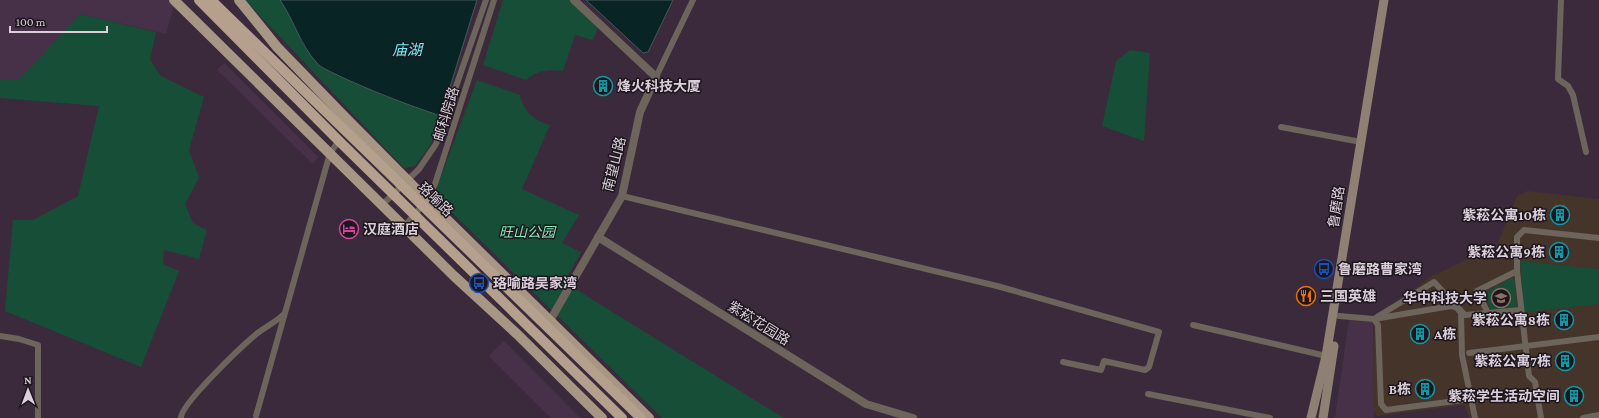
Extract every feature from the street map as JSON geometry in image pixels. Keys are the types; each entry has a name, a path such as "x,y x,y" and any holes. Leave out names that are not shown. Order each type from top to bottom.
{"highway":[{"name":"珞喻路","path":"199,0 339,141 622,418"},
{"name":"珞喻路","path":"211,0 405,182 548,323 641,418"}],"main road":[{"path":"174,0 382,205 602,418"},
{"path":"239,0 278,47 405,182"},
{"name":"鲁磨路","path":"1311,418 1326,356 1384,0"},
{"name":"鲁磨路","path":"1323,418 1390,0"},
{"path":"548,323 649,418"}],"street":[{"path":"382,205 425,161 439,138 486,0"},
{"name":"邮科院路","path":"404,226 425,203 436,184 494,0"},
{"path":"574,0 656,77"},
{"name":"南望山路","path":"548,323 622,196 640,112 693,0"},
{"path":"1561,0 1558,79 1568,86 1573,95 1586,152"},
{"path":"1281,127 1361,142"},
{"path":"256,416 330,153 339,141"},
{"path":"622,196 997,286 1159,332 1149,367 1145,370 1104,361 1102,370 1063,362"},
{"path":"1541,418 1535,382 1529,376 1525,346 1517,271 1517,237 1524,230 1599,238"},
{"name":"紫菘花园路","path":"598,237 866,404 913,418"},
{"path":"1488,313 1478,292 1517,271"},
{"path":"1374,319 1434,282 1465,315 1521,310"},
{"path":"1339,316 1374,319 1451,306 1457,308 1461,313 1462,355 1475,418"},
{"path":"181,418 180,414 189,401 255,335 276,322 285,313"},
{"path":"1374,319 1378,325 1381,404 1386,410 1471,399"},
{"path":"1193,325 1326,356"},
{"path":"0,336 19,339 38,345 38,418"},
{"path":"1469,353 1599,337"},
{"path":"1148,394 1270,418"},
{"path":"1583,418 1599,415"}],"shaded area":[{"path":"0,0 169,0 174,5 166,34 80,14 19,81 0,79"},
{"path":"224,63 318,157 313,164 217,70"},
{"name":"华中科技大学","path":"1527,191 1599,199 1599,418 1470,418 1464,405 1377,416 1373,410 1374,319 1430,277 1497,245 1517,196"},
{"path":"1349,320 1373,322 1374,418 1335,418"},
{"path":"504,341 580,418 551,418 489,356"}],"green space":[{"path":"245,0 280,0 290,15 302,43 347,79 441,116 431,144 415,166 404,168"},
{"path":"503,0 569,0 598,28 593,40 575,35 563,71 543,71 534,74 526,80 483,65"},
{"path":"80,14 156,32 150,60 161,76 204,97 189,150 199,178 185,204 193,223 207,230 199,259 164,250 163,264 179,271 141,367 5,311 13,220 33,220 78,196 99,106 0,98 0,79 19,80"},
{"path":"1130,50 1150,53 1144,141 1102,126 1116,61"},
{"name":"旺山公园","path":"477,80 520,95 524,107 530,115 539,121 550,125 522,189 579,215 562,243 581,252 564,282 784,418 662,418 434,195"},
{"path":"1520,261 1599,269 1599,304 1524,312"},
{"path":"1514,277 1517,308 1491,310 1484,293"}],"water":[{"name":"庙湖","path":"280,0 477,0 441,116 374,91 335,74 321,66 311,56 306,48"},
{"path":"586,0 673,0 648,52 643,53"}],"place":[{"name":"烽火科技大厦","path":"603,86"},
{"name":"紫菘公寓10栋","path":"1560,215"},
{"name":"汉庭酒店","path":"349,229"},
{"name":"紫菘公寓9栋","path":"1559,252"},
{"name":"鲁磨路曹家湾","path":"1324,269"},
{"name":"珞喻路吴家湾","path":"479,283"},
{"name":"三国英雄","path":"1306,296"},
{"name":"华中科技大学","path":"1501,298"},
{"name":"紫菘公寓8栋","path":"1564,320"},
{"name":"A栋","path":"1420,334"},
{"name":"紫菘公寓7栋","path":"1565,361"},
{"name":"B栋","path":"1425,389"},
{"name":"紫菘学生活动空间","path":"1574,396"}]}
